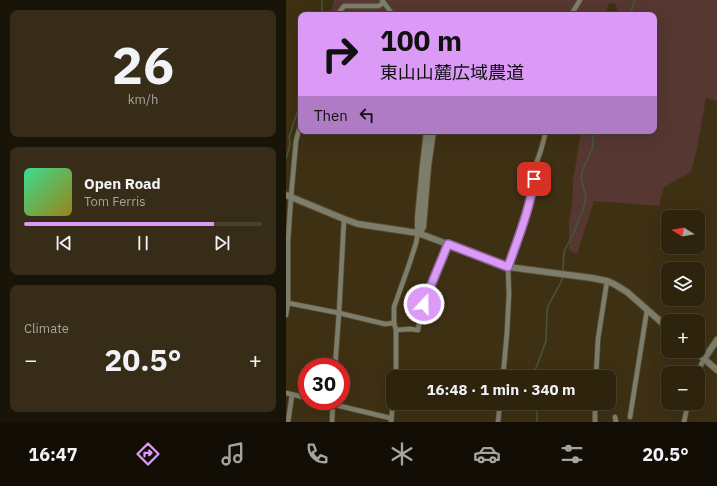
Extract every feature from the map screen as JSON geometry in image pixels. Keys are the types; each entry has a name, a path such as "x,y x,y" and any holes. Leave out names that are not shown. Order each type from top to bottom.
{"street":[{"path":"573,12 580,0"},
{"path":"339,12 344,6 378,6 383,2 391,12"},
{"path":"286,315 288,302 288,196 298,133"},
{"path":"396,370 396,330 394,323 394,306 416,243 418,233 418,218 426,134"},
{"path":"418,233 423,227 428,166 433,134"},
{"path":"504,370 509,294 508,267 523,227 532,191 535,167 545,134"},
{"path":"288,196 344,219 363,225 418,233 508,267 607,281 627,292 661,322"},
{"path":"336,358 344,219"},
{"path":"396,330 418,330 421,313 427,295 448,244"},
{"path":"596,370 598,339 607,281"},
{"path":"288,302 385,324 394,323"},
{"path":"630,417 647,310"},
{"path":"700,366 717,340"},
{"path":"704,359 717,370"},
{"path":"286,393 298,396"},
{"path":"288,422 292,395"},
{"path":"350,408 390,420 392,410"},
{"path":"332,422 333,410"},
{"path":"498,422 499,410"},
{"path":"595,410 595,422"},
{"path":"684,422 687,410"}],"shaded area":[{"path":"334,0 717,0 717,101 706,98 691,172 664,187 659,206 594,201 577,254 569,250 569,221 572,205 573,181 581,134 657,134 657,12 619,12 615,4 609,3 606,12 331,12"}],"waterway":[{"path":"322,0 322,12"},
{"path":"631,12 635,0"},
{"path":"286,158 290,144 289,137 298,110"},
{"path":"563,270 564,251 574,233 583,211 586,197 581,178 583,169 592,149 593,134"},
{"path":"535,370 546,341 548,306 562,278"},
{"path":"536,410 537,422"}],"route":[{"path":"424,304 448,244 508,267 523,227 534,179"}]}
